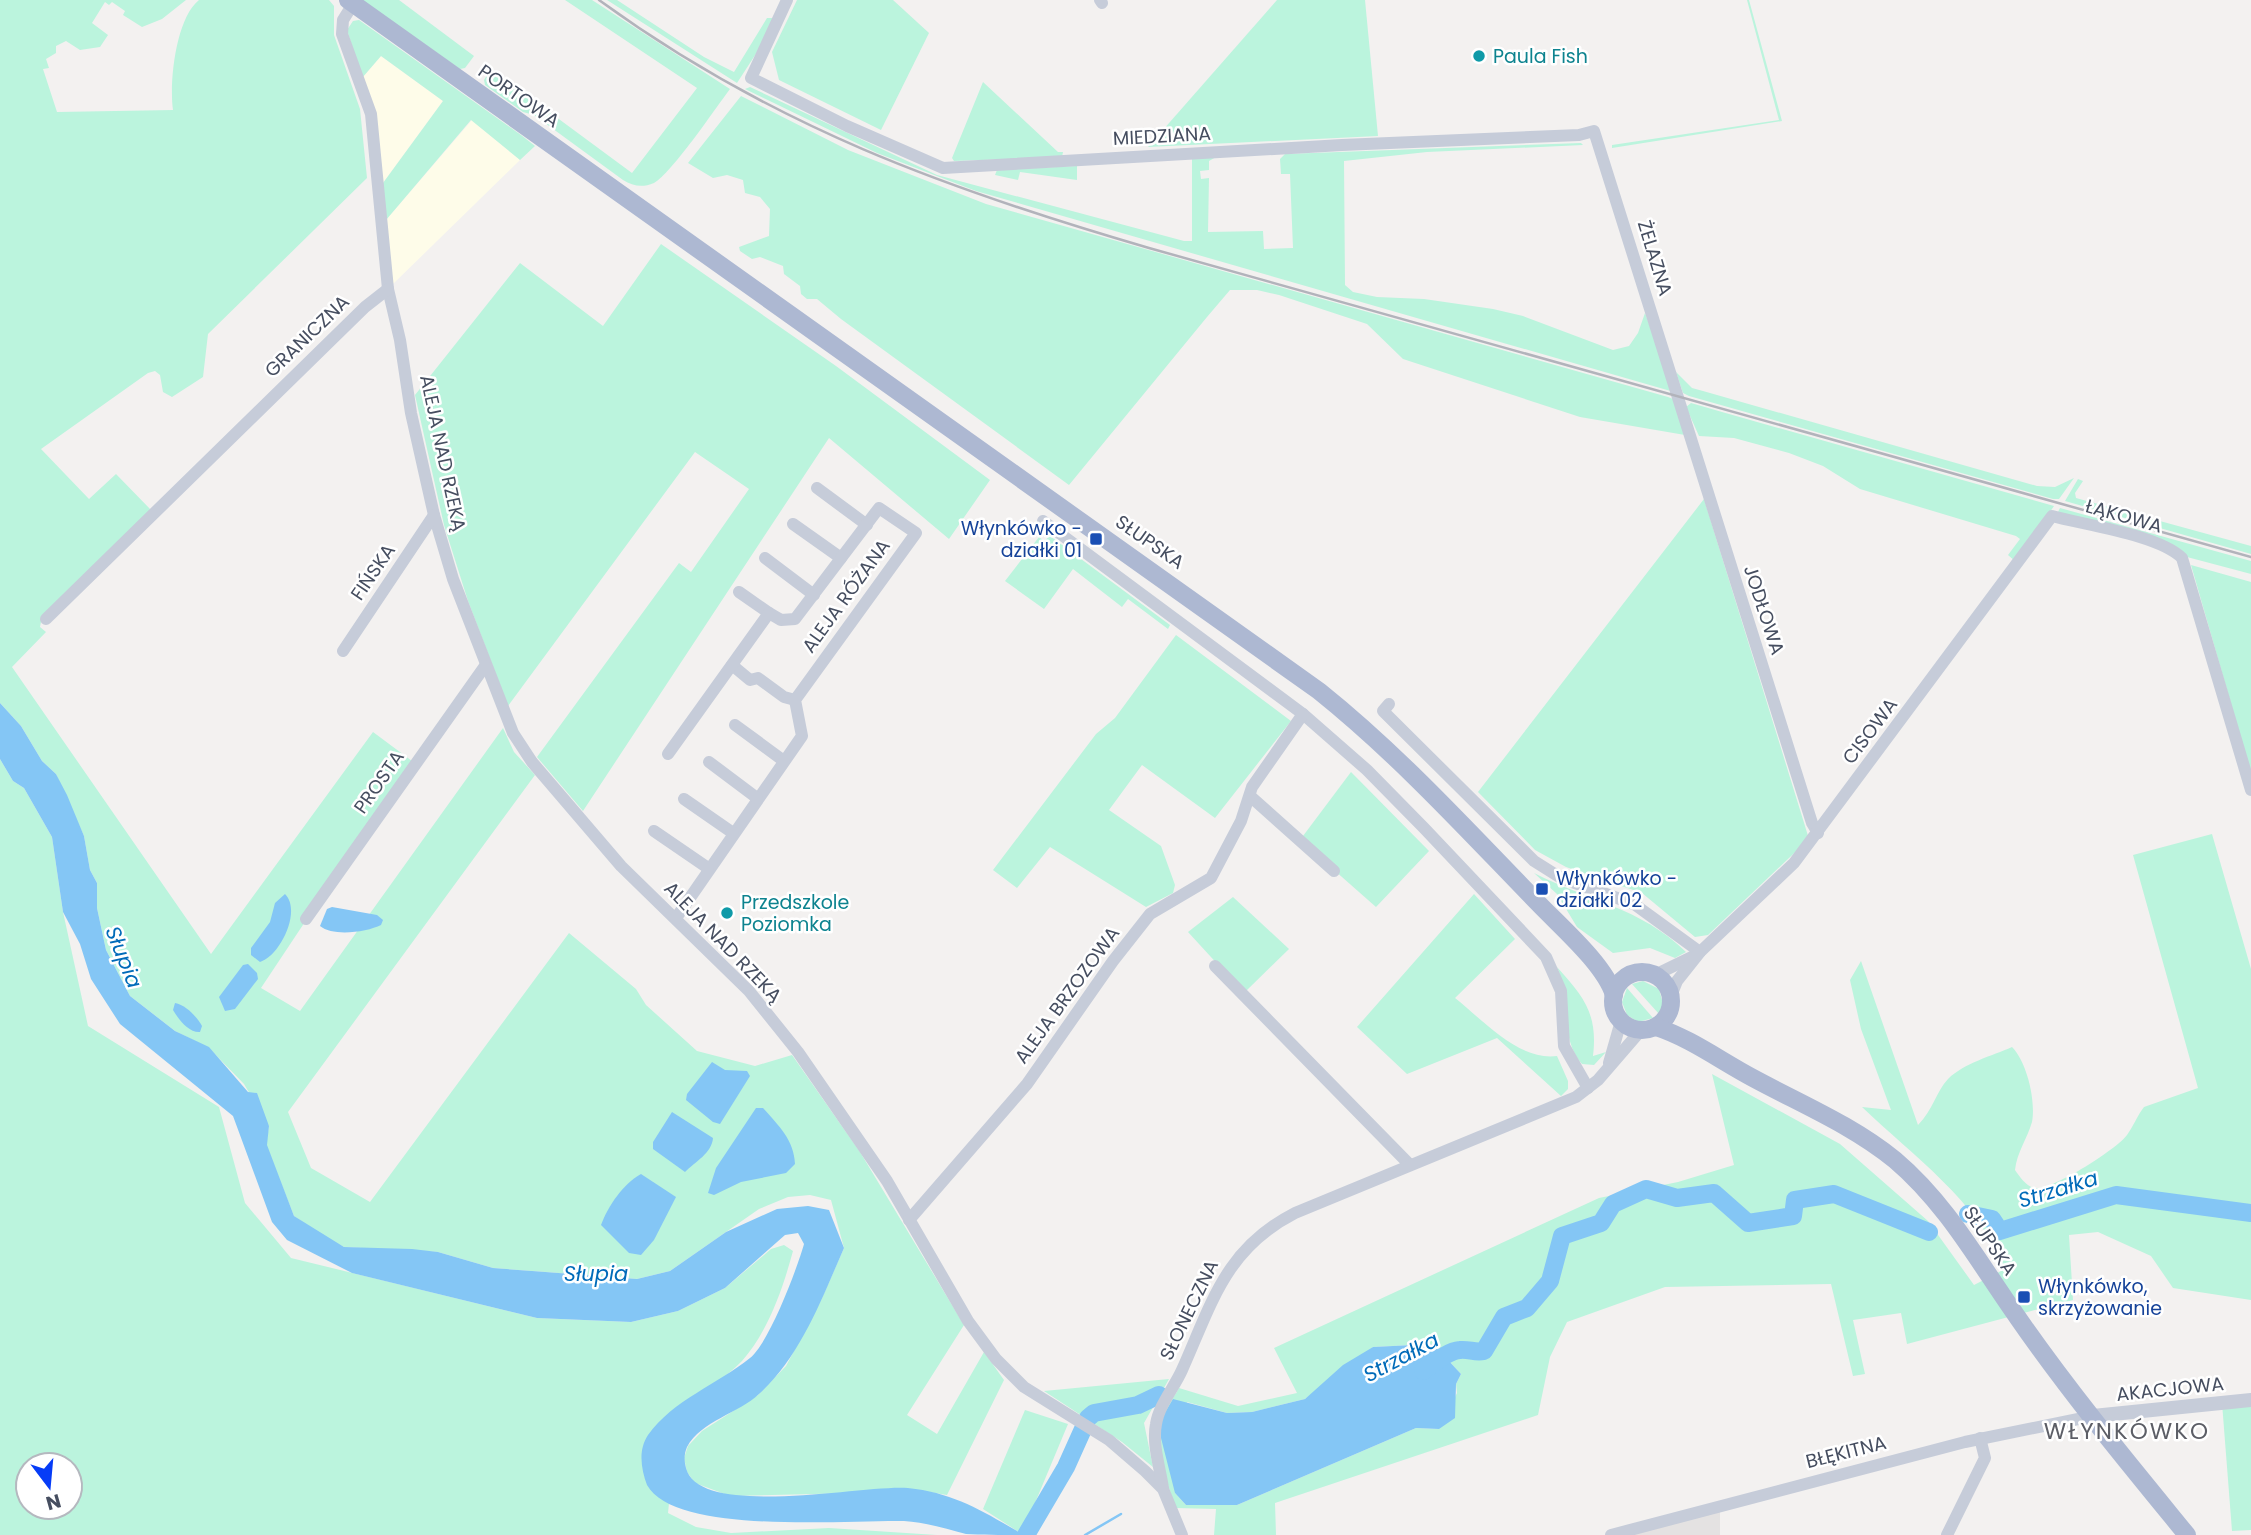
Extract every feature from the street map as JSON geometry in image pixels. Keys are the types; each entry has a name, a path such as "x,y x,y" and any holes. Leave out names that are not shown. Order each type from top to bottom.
{"main road":[{"name":"PORTOWA","path":"350,2 667,225"},
{"name":"SŁUPSKA","path":"667,225 1319,691 1395,756 1571,939 1607,981 1614,995"},
{"name":"SŁUPSKA","path":"1571,939 1610,967 1630,975"},
{"path":"1644,972 1655,975 1665,982 1671,1001 1665,1019 1649,1028 1630,1028 1621,1021 1614,1007 1614,995 1621,980 1644,972"},
{"name":"SŁUPSKA","path":"1671,1001 1682,1023 1730,1065"},
{"name":"SŁUPSKA","path":"1649,1028 1675,1033 1871,1142 1908,1172 1950,1218 2018,1319 2187,1535"}],"street":[{"name":"MIEDZIANA","path":"786,0 751,78 847,126 943,168 1342,145 1579,135 1594,131"},
{"path":"350,2 342,34 371,114 388,289"},
{"name":"ŻELAZNA","path":"1594,131 1680,397"},
{"name":"ALEJA NAD RZEKĄ","path":"388,289 435,515 453,579 485,667 513,733 533,762 621,866 749,991 798,1052 887,1181 968,1321 996,1359 1024,1387 1128,1455 1163,1489 1182,1535"},
{"name":"GRANICZNA","path":"46,619 365,307 388,289"},
{"name":"JODŁOWA","path":"1680,397 1742,606 1812,823 1818,833"},
{"name":"ALEJA RÓŻANA","path":"817,488 867,525"},
{"name":"ALEJA RÓŻANA","path":"769,613 781,620 795,619 879,508 916,533 794,700"},
{"name":"FIŃSKA","path":"343,651 435,515"},
{"name":"CISOWA","path":"1671,1001 1677,981 1700,952 1776,882 1818,833 2053,516"},
{"name":"ŁĄKOWA","path":"2053,516 2146,540 2182,558 2251,790"},
{"path":"1043,521 1303,715 1367,769 1540,949 1553,969 1561,991 1562,1033 1567,1055 1588,1088"},
{"name":"ALEJA RÓŻANA","path":"793,524 841,558"},
{"name":"ALEJA RÓŻANA","path":"765,558 814,595"},
{"path":"668,754 769,613 739,592"},
{"path":"676,918 708,868 802,736 794,700 785,697 758,678 750,680 732,666"},
{"name":"PROSTA","path":"306,919 485,667"},
{"path":"1389,704 1382,711 1534,861 1561,878 1634,904 1700,952"},
{"name":"ALEJA BRZOZOWA","path":"909,1220 1027,1084 1113,961 1150,915 1211,878 1241,821 1258,778 1303,715"},
{"path":"735,725 783,761"},
{"path":"709,762 757,799"},
{"path":"1250,796 1334,871"},
{"path":"684,799 733,833"},
{"path":"654,831 708,868"},
{"name":"CISOWA","path":"1655,975 1700,952"},
{"path":"1216,966 1410,1166"},
{"name":"SŁONECZNA","path":"1607,1070 1621,1021"},
{"name":"SŁONECZNA","path":"1163,1489 1156,1447 1158,1414 1177,1380 1227,1270 1251,1242 1272,1225 1560,1105 1588,1088 1649,1028"},
{"name":"AKACJOWA","path":"2092,1416 2251,1400"},
{"name":"BŁĘKITNA","path":"1611,1535 1980,1438 2092,1416"},
{"path":"1947,1535 1985,1458 1980,1438"}],"shaded area":[{"path":"381,56 443,101 383,183 362,78"},
{"path":"472,120 520,160 392,285 386,220"},
{"path":"1720,1506 1720,1535 1617,1535"}],"green space":[{"path":"0,0 186,0 162,19 142,27 123,15 125,11 112,2 109,5 105,2 92,23 108,35 100,47 80,50 66,41 56,46 56,53 46,59 49,68 43,69 57,112 173,110 172,84 176,51 185,21 199,0 329,0 334,6 334,35 360,109 367,178 208,334 203,377 172,397 163,392 160,375 155,371 148,373 41,449 89,499 116,474 151,510 42,617 40,627 46,632 12,667 211,954 373,732 412,761 261,988 300,1011 503,728 514,752 535,775 288,1112 311,1168 370,1202 569,933 636,989 646,1005 697,1051 755,1066 792,1055 860,1152 964,1325 907,1415 937,1434 984,1352 1004,1380 947,1495 905,1488 856,1493 730,1496 695,1483 687,1472 684,1458 688,1446 702,1431 758,1395 786,1366 822,1298 844,1248 831,1200 810,1195 788,1197 759,1209 670,1271 637,1279 493,1268 438,1252 344,1247 294,1216 266,1145 269,1126 244,1084 209,1048 175,1031 130,996 106,950 97,908 97,883 90,870 84,836 56,774 42,761 21,726 0,703"},
{"path":"362,0 399,0 474,56 465,68 460,69"},
{"path":"565,0 592,0 730,89 682,155 654,183 638,186 623,180 534,115 523,112 485,85 484,80 491,69 632,173 697,88"},
{"path":"607,0 617,0 704,57 734,72 767,18 774,18 761,46 737,83"},
{"path":"797,0 893,0 929,33 881,130 779,80 772,52"},
{"path":"1277,0 1365,0 1378,136 1148,147"},
{"path":"1747,0 1782,121 1612,148 1612,145 1779,120"},
{"path":"359,20 535,146 520,160 471,120 386,220 383,183 443,101 381,56 362,78 347,30 353,21"},
{"path":"983,82 1058,152 1063,152 1062,157 954,161 952,158"},
{"path":"750,87 937,175 1184,241 1192,241 1192,158 1216,157 1209,161 1209,170 1200,171 1201,179 1209,178 1208,232 1263,231 1264,249 1293,248 1290,174 1281,174 1280,159 1285,154 1581,143 1583,145 1427,152 1344,161 1345,285 1353,292 1377,297 1424,299 1523,316 1613,350 1629,346 1638,333 1645,313 1674,392 976,191 877,153 745,89"},
{"path":"741,96 848,150 986,204 1668,397 1673,399 1685,435 1580,417 1403,359 1367,324 1279,295 1257,290 1230,290 1069,485 817,299 807,299 801,294 800,286 784,274 783,266 760,257 752,259 740,251 739,247 769,236 770,209 760,197 745,193 743,180 727,175 713,178 688,163"},
{"path":"1077,166 1077,180 1020,172 1018,180 995,175 997,170"},
{"path":"661,244 836,366 990,480 949,539 829,438 583,811 537,757 679,563 691,572 749,489 695,452 508,706 468,601 444,525 415,395 520,263 603,326"},
{"path":"1676,372 1692,388 2037,486 2055,487 2074,478 2059,499 2053,499 1689,396 1683,393"},
{"path":"1691,403 2054,506 2016,562 2008,555 2020,539 2016,536 1860,489 1823,466 1789,453 1734,438 1699,436 1686,407"},
{"path":"2078,479 2083,481 2075,493 2076,498 2251,546 2251,554 2065,501"},
{"path":"1704,499 1809,839 1708,935 1695,937 1642,893 1566,867 1535,850 1478,792"},
{"path":"2060,508 2251,561 2251,574 2187,557 2180,549 2170,544 2058,512"},
{"path":"1050,536 1170,625 1168,629 1128,599 1122,607 1073,569 1044,609 1005,581 1039,537 1044,541"},
{"path":"2191,565 2251,582 2251,773"},
{"path":"1176,635 1291,721 1215,818 1142,765 1109,810 1161,846 1175,885 1173,893 1146,907 1050,847 1017,888 993,870 1096,734 1115,718"},
{"path":"0,759 13,781 24,788 52,837 63,912 88,1026 219,1107 245,1203 291,1258 537,1318 631,1322 678,1311 725,1288 771,1249 784,1245 793,1251 779,1294 760,1337 735,1368 679,1406 668,1513 696,1527 731,1533 829,1528 937,1535 0,1535"},
{"path":"1351,772 1429,851 1376,907 1300,840"},
{"path":"2212,834 2251,969 2251,1300 2173,1288 2151,1256 2098,1232 2069,1235 2073,1300 1907,1344 1901,1313 1853,1320 1865,1374 1853,1376 1831,1284 1665,1287 1567,1322 1550,1357 1538,1415 1275,1503 1276,1535 1214,1535 1216,1509 1176,1508 1162,1464 1158,1430 1162,1417 1179,1388 1238,1406 1297,1393 1274,1348 1599,1198 1678,1182 1734,1165 1712,1074 1840,1144 1928,1221 1974,1285 2005,1269 1993,1244 1961,1201 1923,1162 1862,1107 1891,1110 1861,1029 1850,980 1861,961 1918,1125 1944,1084 1955,1073 2012,1047 2026,1072 2033,1104 2032,1122 2015,1170 2025,1183 2034,1188 2068,1177 2121,1141 2144,1107 2198,1088 2133,855","holes":["1433,1344 1461,1374 1456,1384 1457,1393 1439,1429 1416,1428 1237,1505 1186,1505 1175,1493 1187,1402 1227,1413 1252,1412 1305,1399 1373,1347"]},
{"path":"1534,873 1632,915 1668,937 1686,952 1675,958 1650,948 1613,953 1577,927 1557,894"},
{"path":"1474,894 1515,939 1455,998 1516,1046 1543,1056 1557,1056 1568,1081 1568,1089 1561,1096 1497,1038 1407,1074 1357,1027"},
{"path":"1233,897 1289,949 1244,993 1188,932"},
{"path":"1557,967 1587,1007 1593,1029 1593,1056 1606,1052 1594,1065 1582,1064 1570,1043 1564,992"},
{"path":"1643,981 1659,989 1663,1004 1659,1014 1632,984"},
{"path":"1627,988 1653,1018 1638,1022 1627,1015 1622,1002"},
{"path":"1169,1379 1144,1423 1153,1467 1122,1442 1044,1391"},
{"path":"2251,1400 2251,1530 2232,1531 2222,1403"},
{"path":"1025,1410 1068,1424 1022,1534 983,1509"}],"water":[{"path":"0,703 21,726 42,761 56,774 67,795 84,836 90,870 97,883 97,908 106,950 130,996 175,1031 209,1047 248,1092 257,1093 269,1126 267,1145 294,1216 344,1247 412,1249 438,1252 493,1268 637,1279 670,1271 726,1232 777,1209 808,1206 829,1210 844,1248 799,1344 774,1379 759,1394 701,1430 693,1438 685,1452 686,1468 698,1484 720,1493 751,1496 887,1488 925,1491 969,1505 1024,1535 966,1534 904,1521 802,1522 724,1518 690,1512 663,1501 647,1485 642,1460 648,1435 683,1402 750,1358 765,1337 782,1305 804,1244 798,1233 785,1235 725,1288 678,1311 631,1322 537,1318 352,1273 287,1240 272,1222 233,1116 120,1024 91,979 80,944 63,912 52,837 24,788 13,781 0,759"},
{"path":"285,894 291,911 286,932 275,951 260,962 251,955 251,948 270,922 275,903"},
{"path":"332,907 377,915 383,920 381,925 367,930 333,931 320,926 327,909"},
{"path":"248,964 257,973 258,979 235,1009 225,1011 219,997 243,965"},
{"path":"175,1003 194,1015 202,1026 200,1032 181,1022 173,1010"},
{"path":"712,1062 725,1070 747,1071 750,1076 720,1124 713,1122 686,1100 687,1094"},
{"path":"756,1108 763,1108 785,1134 792,1148 795,1164 786,1173 741,1182 714,1195 708,1193 716,1168"},
{"path":"672,1112 713,1138 706,1153 685,1172 653,1149 653,1142"},
{"path":"641,1174 676,1197 654,1240 641,1255 629,1253 601,1225 617,1196"},
{"path":"1433,1344 1461,1374 1456,1384 1455,1418 1439,1429 1416,1428 1237,1505 1186,1505 1175,1493 1161,1438 1161,1419 1173,1399 1227,1413 1252,1412 1305,1399 1343,1365 1373,1347"}],"waterway":[{"name":"Strzałka","path":"1423,1371 1455,1351 1484,1351 1504,1317 1527,1308 1550,1281 1562,1236 1601,1223 1613,1204 1646,1189 1677,1198 1714,1193 1748,1223 1793,1216 1795,1200 1834,1194 1929,1232"},
{"name":"Strzałka","path":"1968,1214 1992,1219 2000,1231 2116,1195 2251,1213"},
{"name":"Strzałka","path":"1026,1535 1066,1467 1088,1418 1094,1413 1138,1405 1159,1395"},
{"path":"1085,1535 1121,1514"}],"railway":[{"path":"599,0 729,84 796,118 931,177 1002,202 1149,248 2251,557"}],"place":[{"name":"Paula Fish","path":"1479,56"},
{"name":"Włynkówko - działki 01","path":"1096,539"},
{"name":"Włynkówko - działki 02","path":"1542,889"},
{"name":"Przedszkole Poziomka","path":"727,913"},
{"name":"Włynkówko, skrzyżowanie","path":"2024,1297"}],"district":[{"name":"WŁYNKÓWKO","path":"2127,1431"}],"water label":[{"name":"Słupia","path":"124,957"},
{"name":"Słupia","path":"596,1273"}]}
